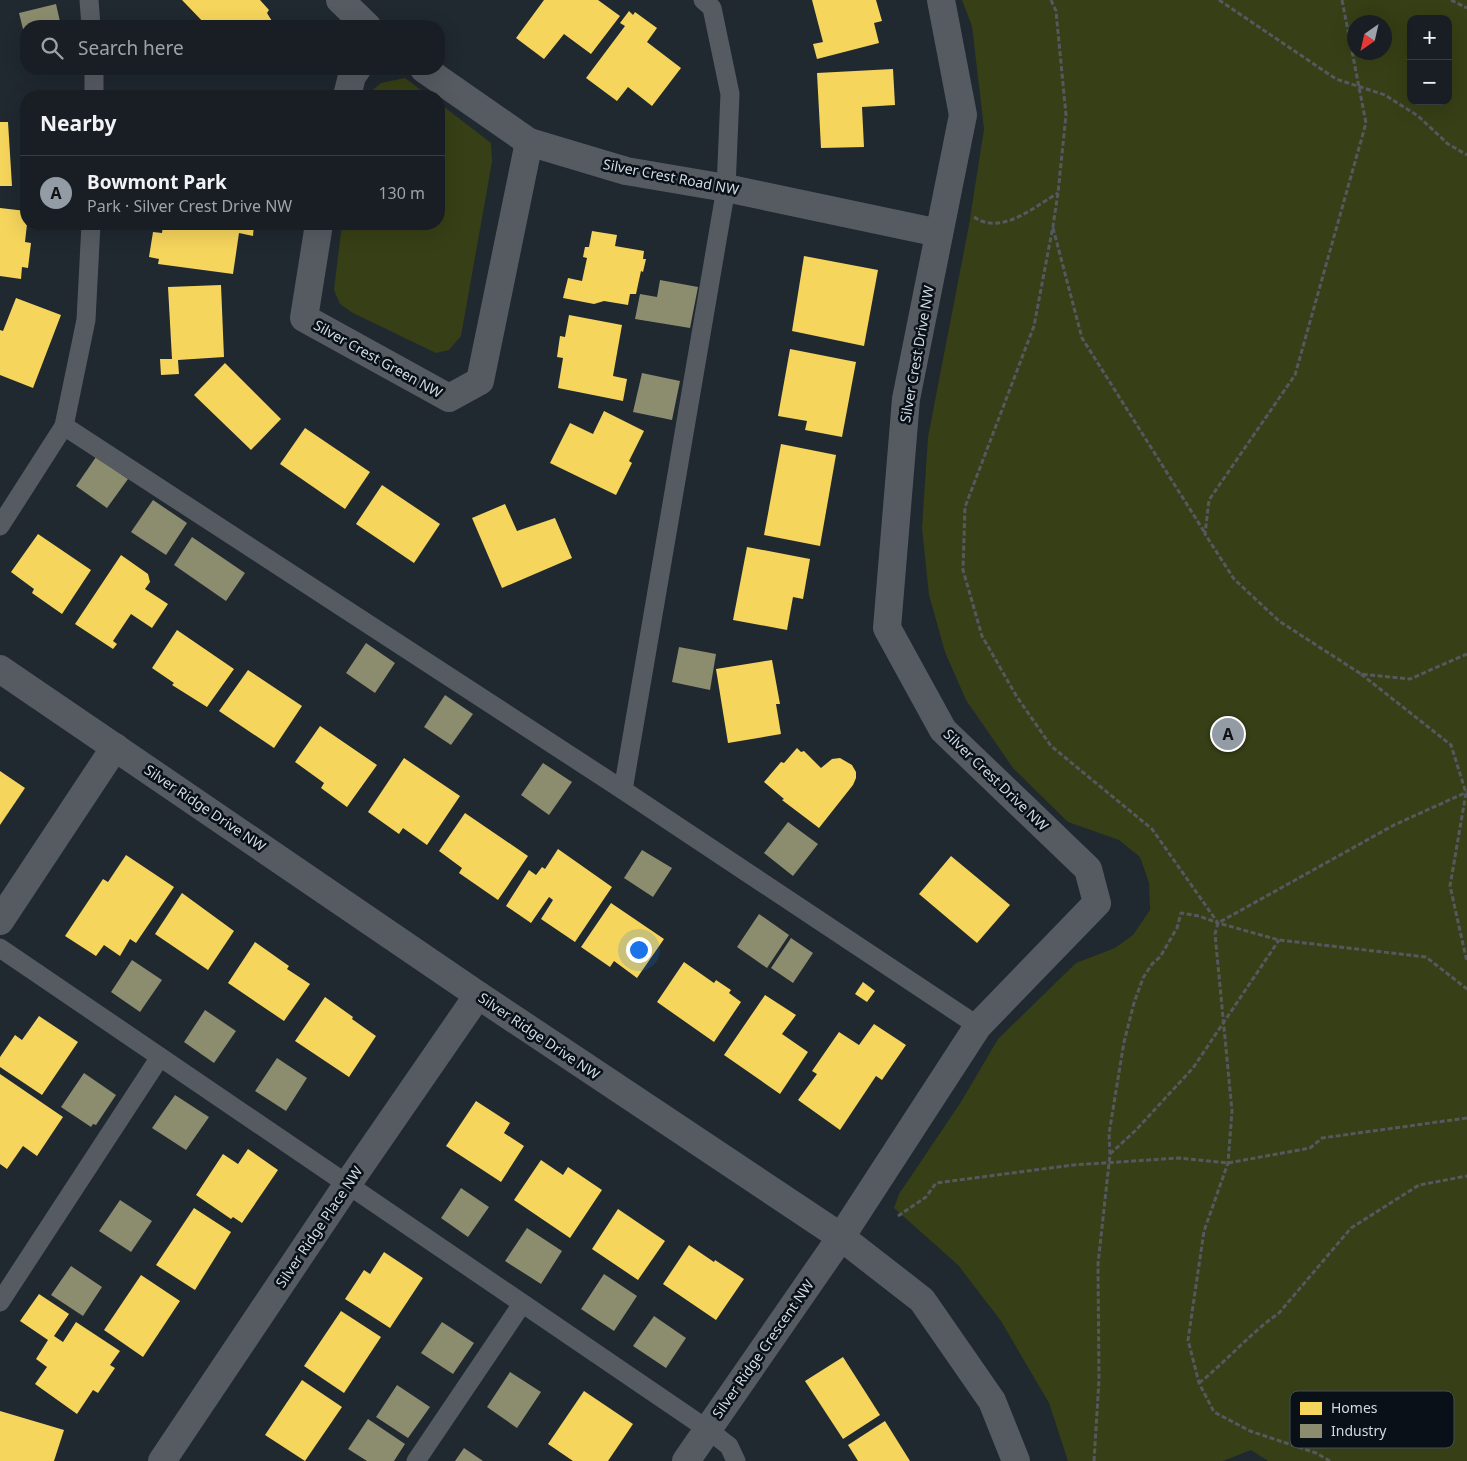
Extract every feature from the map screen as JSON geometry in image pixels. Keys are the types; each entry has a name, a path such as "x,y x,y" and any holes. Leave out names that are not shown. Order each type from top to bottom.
{"street":[{"path":"340,0 361,20"},
{"name":"Silver Crest Drive NW","path":"841,1238 978,1026 1097,904 1088,868 943,730 887,628 906,399 963,115 941,0"},
{"path":"348,90 353,75"},
{"name":"Silver Crest Road NW","path":"433,75 529,142 626,171 726,188 939,233"},
{"name":"Silver Crest Green NW","path":"318,230 304,318 449,398 480,381 529,142"},
{"name":"Silver Ridge Drive NW","path":"0,669 478,995 841,1238 922,1300 992,1400 1016,1461"},
{"path":"0,921 115,747"},
{"name":"Silver Ridge Place NW","path":"162,1461 347,1185 478,995"},
{"name":"Silver Ridge Crescent NW","path":"686,1461 841,1238"}],"lane":[{"path":"89,0 91,20"},
{"path":"623,790 726,188 730,94 712,8 703,0"},
{"path":"94,75 94,90"},
{"path":"0,526 64,426 86,320 91,230"},
{"path":"64,426 623,790 978,1026"},
{"path":"0,948 707,1429 729,1446 736,1461"},
{"path":"0,1302 160,1057"},
{"path":"416,1461 522,1304"}],"path":[{"path":"1052,0 1056,11 1066,115 1053,226 1034,326 965,507 963,570 982,636 1016,697 1051,746 1152,829 1218,923"},
{"path":"1218,0 1336,79 1385,95 1418,116 1448,144 1467,155"},
{"path":"1205,534 1209,500 1295,375 1366,123 1342,0"},
{"path":"1451,0 1467,8"},
{"path":"981,222 999,224 1016,218 1058,193"},
{"path":"1053,226 1082,338 1234,579 1279,621 1361,674 1451,745 1466,793 1450,886 1467,962"},
{"path":"1361,674 1410,679 1467,654"},
{"path":"1290,1445 1250,1432 1214,1412 1199,1383 1188,1340 1204,1231 1228,1163 1232,1111 1215,934 1218,923 1394,825 1466,793"},
{"path":"1094,1461 1099,1380 1098,1264 1110,1154 1109,1134 1124,1042 1134,1003 1143,978 1152,964 1160,957 1177,928 1181,912 1279,940 1426,957 1467,989"},
{"path":"1110,1154 1141,1125 1193,1068 1279,940"},
{"path":"898,1216 926,1198 936,1183 1073,1165 1179,1158 1228,1163 1310,1148 1322,1138 1467,1118"},
{"path":"1199,1383 1265,1323 1279,1313 1351,1228 1419,1185 1467,1176"},
{"path":"1300,1448 1316,1453 1330,1461"}],"green space":[{"path":"962,0 1467,0 1467,1461 1268,1461 1251,1450 1223,1461 1068,1461 1049,1403 1001,1321 958,1265 894,1208 899,1194 961,1102 998,1039 1076,963 1115,948 1133,935 1150,910 1149,883 1140,857 1119,840 1068,822 1013,768 966,700 945,652 929,595 922,528 928,437 969,225 984,129 972,26"},
{"path":"405,78 421,90 373,90 381,83"},
{"path":"445,108 491,143 492,162 461,336 449,350 436,353 353,313 340,304 334,290 341,230 445,230"}],"building: Homes":[{"path":"182,0 260,0 269,10 267,13 271,20 201,20"},
{"path":"544,0 598,0 620,16 591,54 564,34 544,59 516,38"},
{"path":"812,0 876,0 882,21 874,23 879,43 817,59 813,44 823,42"},
{"path":"629,11 633,15 635,12 657,28 647,42 681,68 652,106 628,87 617,101 586,78 625,26 620,23"},
{"path":"893,69 895,105 862,107 864,147 821,148 817,73"},
{"path":"0,122 8,122 12,186 0,186"},
{"path":"0,208 20,210 20,230 26,230 25,242 31,243 28,268 22,267 21,279 0,276"},
{"path":"162,230 254,230 253,236 239,233 233,274 158,264 159,259 149,257 153,232 162,233"},
{"path":"592,231 617,235 615,246 644,251 643,259 646,259 643,272 641,271 636,294 630,294 628,305 604,301 594,304 563,298 568,278 582,281 587,258 583,257 585,247 589,247"},
{"path":"804,256 878,270 864,346 792,331"},
{"path":"221,285 224,357 178,360 179,374 161,375 160,359 172,359 168,287"},
{"path":"16,298 61,315 33,388 0,375 0,330 3,331"},
{"path":"569,315 622,325 613,376 627,379 623,401 558,388 563,358 557,357 560,336 565,337"},
{"path":"790,349 856,362 842,437 805,430 807,421 778,416"},
{"path":"225,363 281,419 251,450 194,395"},
{"path":"604,411 644,431 629,461 632,463 616,495 550,463 570,423 593,434"},
{"path":"305,428 370,472 345,509 280,464"},
{"path":"781,444 836,455 820,546 764,535"},
{"path":"382,485 440,524 414,563 356,524"},
{"path":"505,504 517,531 555,518 572,558 502,588 472,518"},
{"path":"38,534 91,570 62,614 32,593 34,589 11,572"},
{"path":"747,547 810,559 803,599 793,597 787,630 733,620"},
{"path":"121,555 148,574 150,582 145,589 168,604 152,628 131,614 113,641 117,644 113,649 75,624"},
{"path":"177,630 234,669 207,707 172,685 174,683 152,668"},
{"path":"772,660 780,704 776,704 781,734 728,743 716,669"},
{"path":"248,670 302,706 274,748 219,711"},
{"path":"320,726 377,765 347,807 321,788 324,783 295,762"},
{"path":"797,748 801,752 804,751 821,768 832,759 840,758 852,765 856,772 853,785 819,828 782,800 784,799 764,782 781,762 784,763"},
{"path":"404,758 460,796 427,845 403,828 399,834 368,812"},
{"path":"0,771 25,788 0,825"},
{"path":"465,813 528,856 498,900 459,873 462,868 439,851"},
{"path":"558,849 612,887 575,942 541,919 553,900 549,897 531,923 506,906 529,870 536,875 542,867 545,869"},
{"path":"126,855 174,887 136,943 130,939 120,956 104,945 96,956 65,936 103,879 108,882"},
{"path":"951,856 1010,905 977,943 919,894"},
{"path":"182,893 234,931 208,970 155,934"},
{"path":"611,903 664,939 637,978 614,961 610,967 581,947"},
{"path":"255,942 289,966 287,969 310,984 284,1021 228,983"},
{"path":"684,962 714,983 716,980 731,990 729,993 741,1002 714,1042 657,1002"},
{"path":"863,982 875,991 867,1002 855,994"},
{"path":"765,995 796,1015 782,1034 808,1052 780,1094 724,1055"},
{"path":"325,997 376,1036 349,1077 295,1041"},
{"path":"39,1016 78,1042 42,1095 0,1067 0,1057 15,1035 22,1040"},
{"path":"874,1024 906,1045 882,1080 876,1076 840,1130 798,1100 817,1074 812,1071 839,1032 859,1045"},
{"path":"0,1074 63,1117 37,1156 23,1146 7,1169 0,1164"},
{"path":"476,1101 510,1123 504,1133 524,1146 501,1182 446,1146"},
{"path":"248,1149 278,1170 242,1223 233,1217 231,1219 196,1195 223,1154 238,1164"},
{"path":"541,1160 563,1175 568,1167 602,1190 570,1238 514,1200"},
{"path":"194,1208 231,1232 195,1290 156,1265"},
{"path":"618,1209 665,1241 638,1280 592,1249"},
{"path":"689,1245 744,1279 716,1320 663,1284"},
{"path":"384,1252 423,1278 390,1328 345,1299 364,1270 370,1274"},
{"path":"141,1275 180,1301 143,1357 104,1330"},
{"path":"39,1294 69,1314 54,1336 63,1342 76,1322 120,1351 110,1365 115,1368 98,1393 93,1390 77,1414 35,1384 47,1367 36,1359 48,1340 20,1321"},
{"path":"341,1311 381,1337 344,1393 304,1366"},
{"path":"843,1357 880,1415 843,1439 805,1381"},
{"path":"302,1380 342,1407 305,1461 265,1435"},
{"path":"584,1391 633,1424 608,1461 573,1461 548,1444"},
{"path":"0,1411 64,1430 54,1461 0,1461"},
{"path":"885,1421 910,1461 858,1461 848,1445"}],"building: Industry":[{"path":"56,4 60,20 21,20 19,13"},
{"path":"660,280 698,287 690,328 635,319 640,294 657,297"},
{"path":"642,373 680,381 672,420 633,412"},
{"path":"96,457 128,479 107,508 76,486"},
{"path":"153,500 187,523 166,555 131,532"},
{"path":"192,537 245,573 226,601 174,565"},
{"path":"366,643 395,663 375,693 346,673"},
{"path":"679,647 716,654 710,690 672,682"},
{"path":"445,695 473,714 451,745 424,727"},
{"path":"543,763 572,782 549,815 521,795"},
{"path":"788,822 818,844 793,876 764,853"},
{"path":"642,850 672,868 653,897 624,878"},
{"path":"759,914 789,935 767,968 737,947"},
{"path":"791,938 813,953 793,983 771,968"},
{"path":"132,960 162,980 140,1012 111,992"},
{"path":"205,1010 236,1031 214,1063 184,1042"},
{"path":"277,1058 307,1078 286,1111 255,1091"},
{"path":"84,1073 116,1095 96,1125 93,1124 91,1127 61,1107"},
{"path":"175,1095 209,1117 186,1150 152,1128"},
{"path":"461,1188 489,1207 468,1237 441,1218"},
{"path":"120,1200 152,1221 131,1252 99,1231"},
{"path":"527,1228 562,1251 541,1284 505,1261"},
{"path":"71,1266 102,1287 83,1316 51,1295"},
{"path":"604,1274 637,1296 614,1331 581,1309"},
{"path":"654,1316 686,1338 666,1368 633,1346"},
{"path":"442,1322 474,1343 453,1374 421,1353"},
{"path":"510,1372 541,1392 517,1428 487,1407"},
{"path":"397,1385 430,1407 408,1438 376,1417"},
{"path":"368,1419 405,1444 394,1461 367,1461 348,1449"},
{"path":"464,1448 483,1461 455,1461"}],"place":[{"name":"Bowmont Park","path":"1228,734"}]}
